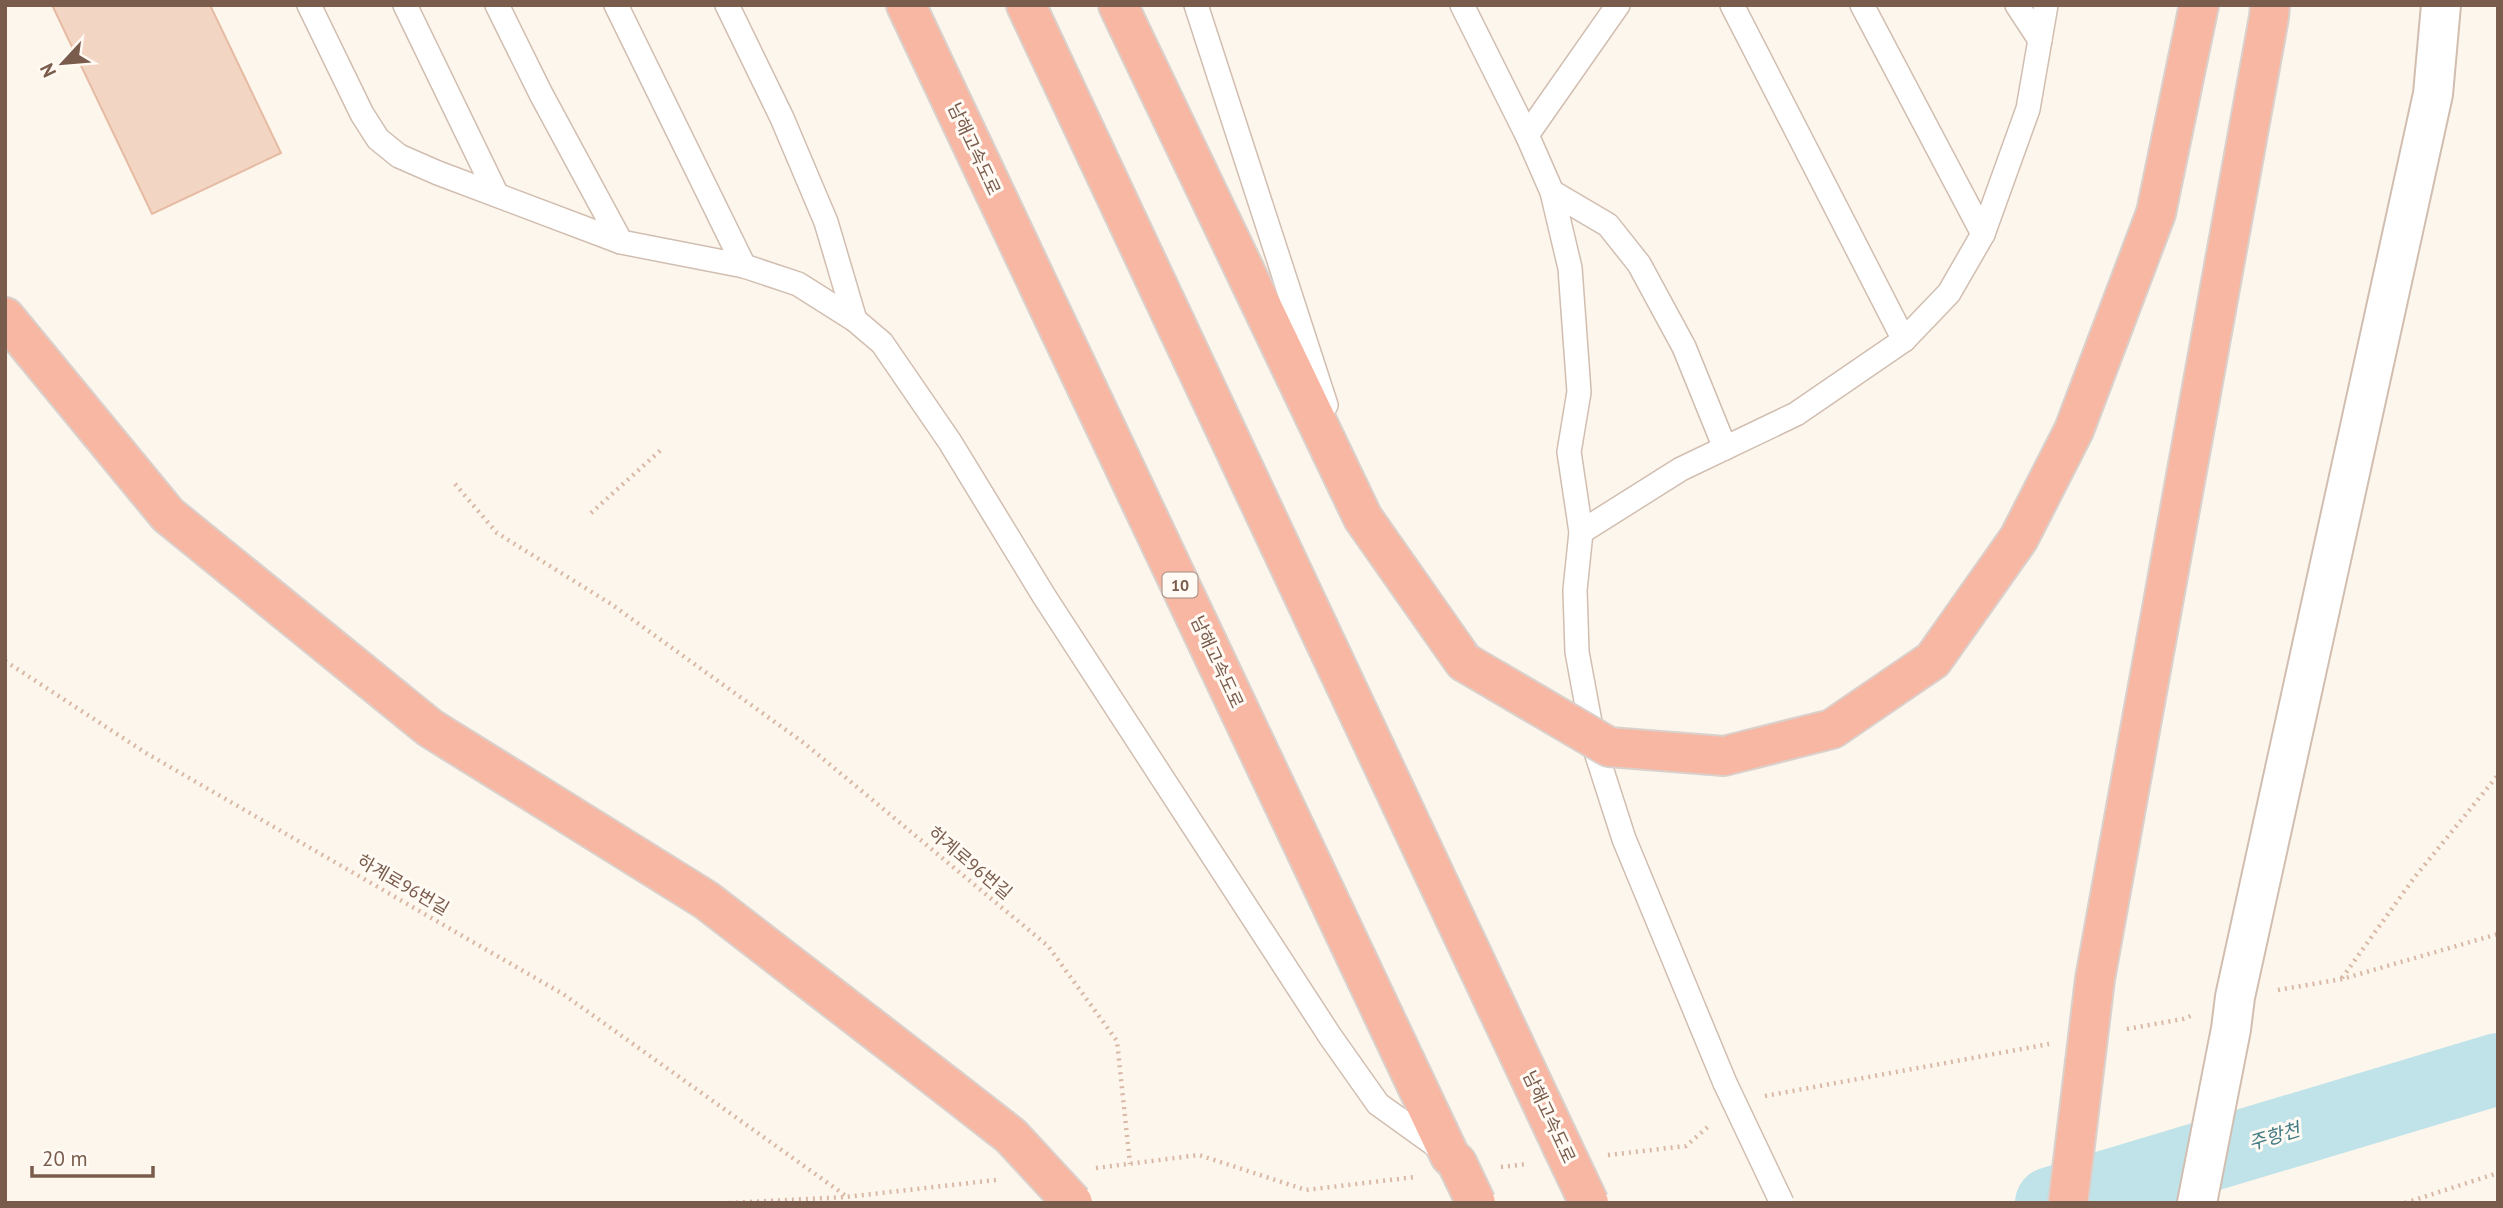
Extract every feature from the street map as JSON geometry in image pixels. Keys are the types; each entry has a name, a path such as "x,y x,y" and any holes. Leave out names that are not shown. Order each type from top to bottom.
{"highway":[{"name":"남해고속도로","path":"906,5 1445,1165 1476,1203"},
{"name":"남해고속도로","path":"1026,5 1550,1155 1589,1203"},
{"path":"1118,5 1363,518 1464,662 1609,747 1724,756 1832,729 1933,660 2020,538 2074,430 2156,214 2199,5"},
{"path":"2068,1203 2095,979 2270,5"},
{"path":"5,317 168,515 430,728 706,900 1011,1136 1073,1203"}],"street":[{"path":"2197,1203 2233,1013 2433,94 2441,5"}],"lane":[{"path":"309,5 362,114 379,139 400,156 621,242 744,266 798,284 855,320 883,343 950,442 1044,596 1330,1036 1378,1104 1445,1165"},
{"path":"405,5 497,195"},
{"path":"497,5 541,94 621,242"},
{"path":"616,5 744,266"},
{"path":"727,5 782,118 826,222 855,320"},
{"path":"1196,5 1363,518"},
{"path":"1462,5 1527,135 1552,192 1570,268 1579,392 1569,452 1581,532 1575,590 1577,652 1595,749 1624,839 1725,1083 1782,1203"},
{"path":"1732,5 1904,340"},
{"path":"1862,5 1983,234"},
{"path":"2017,5 2040,40"},
{"path":"1581,532 1681,470 1796,414 1904,340 1949,293 1983,234 2028,109 2046,5"},
{"path":"1527,135 1613,8"},
{"path":"1552,192 1608,225 1639,264 1684,347 1725,448"}],"path":[{"path":"591,513 663,449"},
{"name":"하계로96번길","path":"455,484 497,533 611,604 804,743 1048,946 1117,1041 1130,1164"},
{"name":"하계로96번길","path":"5,661 146,753 563,994 846,1197"},
{"path":"2342,979 2414,878 2498,775"},
{"path":"2120,1031 2233,1013 2498,934"},
{"path":"1752,1098 2052,1043"},
{"path":"1605,1156 1686,1146 1718,1119"},
{"path":"1090,1169 1199,1155 1306,1190 1445,1165"},
{"path":"1496,1168 1550,1155"},
{"path":"2405,1203 2498,1173"},
{"path":"729,1203 846,1197 1009,1178"}],"building":[{"path":"52,5 210,5 281,153 152,214"}],"waterway":[{"name":"주항천","path":"2051,1203 2498,1069"}]}
